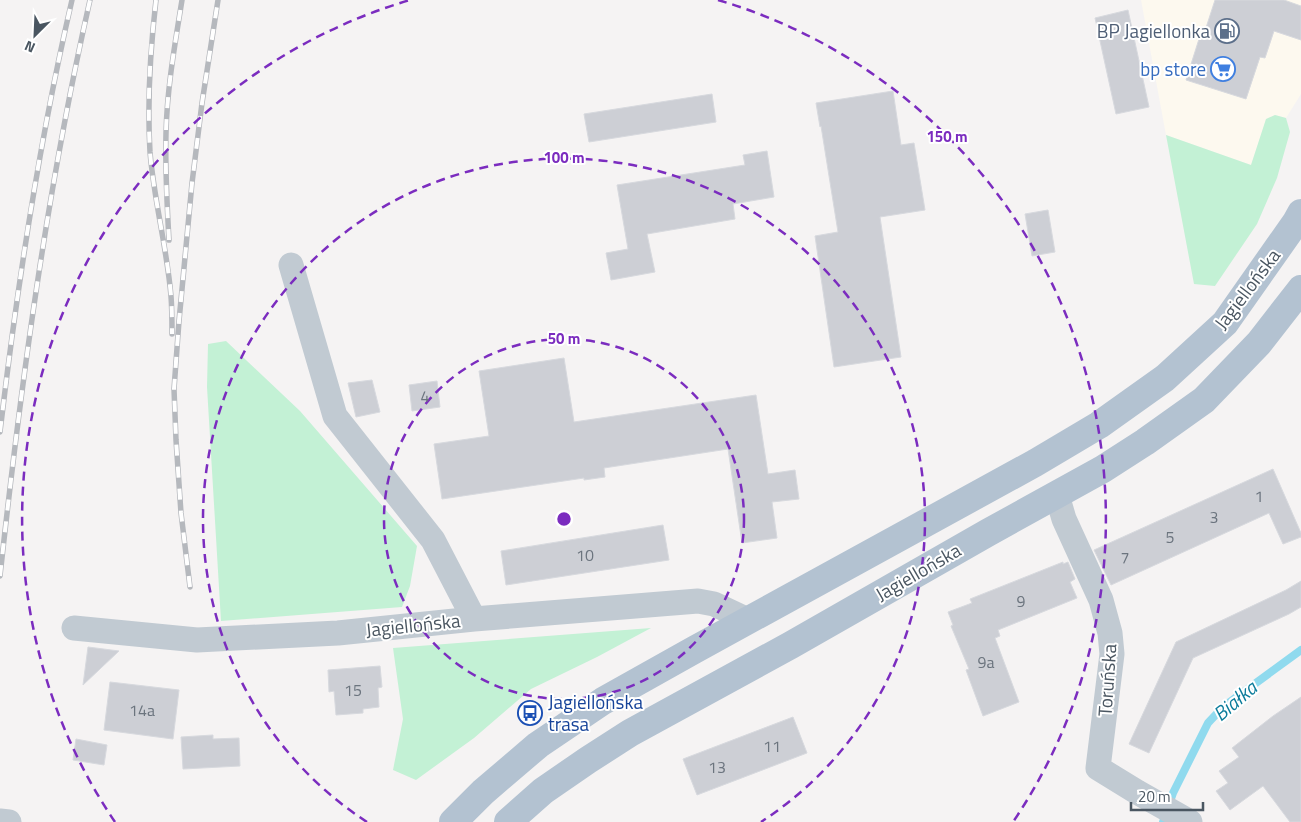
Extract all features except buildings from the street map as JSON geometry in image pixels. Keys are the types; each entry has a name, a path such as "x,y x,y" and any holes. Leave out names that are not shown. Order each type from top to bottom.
{"main road":[{"name":"Jagiellońska","path":"451,820 538,745 612,696 1036,463 1099,425 1164,378 1225,323 1301,213"},
{"name":"Jagiellońska","path":"508,822 543,791 630,733 1057,495 1136,448 1204,400 1259,343 1301,289"}],"street":[{"path":"291,265 334,416 434,540 474,619"},
{"name":"Toruńska","path":"1057,495 1064,519 1101,600 1110,633 1112,654 1098,768 1188,821"},
{"name":"Jagiellońska","path":"74,628 198,640 338,633 474,619 698,601 720,606 748,620"},
{"path":"0,821 9,822"}],"shaded area":[{"path":"1141,0 1301,0 1301,94 1286,118 1275,115 1266,120 1251,165 1166,135"}],"green space":[{"path":"1275,115 1286,118 1290,132 1277,178 1257,224 1215,286 1194,284 1166,135 1251,165 1266,119"},
{"path":"226,341 300,411 417,546 410,586 402,607 221,621 207,387 208,344"},
{"path":"651,628 531,689 474,738 416,780 393,770 403,719 393,648"}],"waterway":[{"name":"Białka","path":"1163,822 1173,793 1208,723 1223,707 1301,650"}],"railway":[{"path":"0,432 30,215 49,107 72,0"},
{"path":"0,576 26,359 48,215 90,0"},
{"path":"156,0 150,76 150,152 154,188 167,260 172,334"},
{"path":"169,240 166,173 167,116 182,0"},
{"path":"190,587 181,513 174,389 192,183 218,0"}],"place":[{"name":"BP Jagiellonka","path":"1227,31"},
{"name":"bp store","path":"1223,69"},
{"name":"Jagiellońska trasa","path":"530,713"}]}
